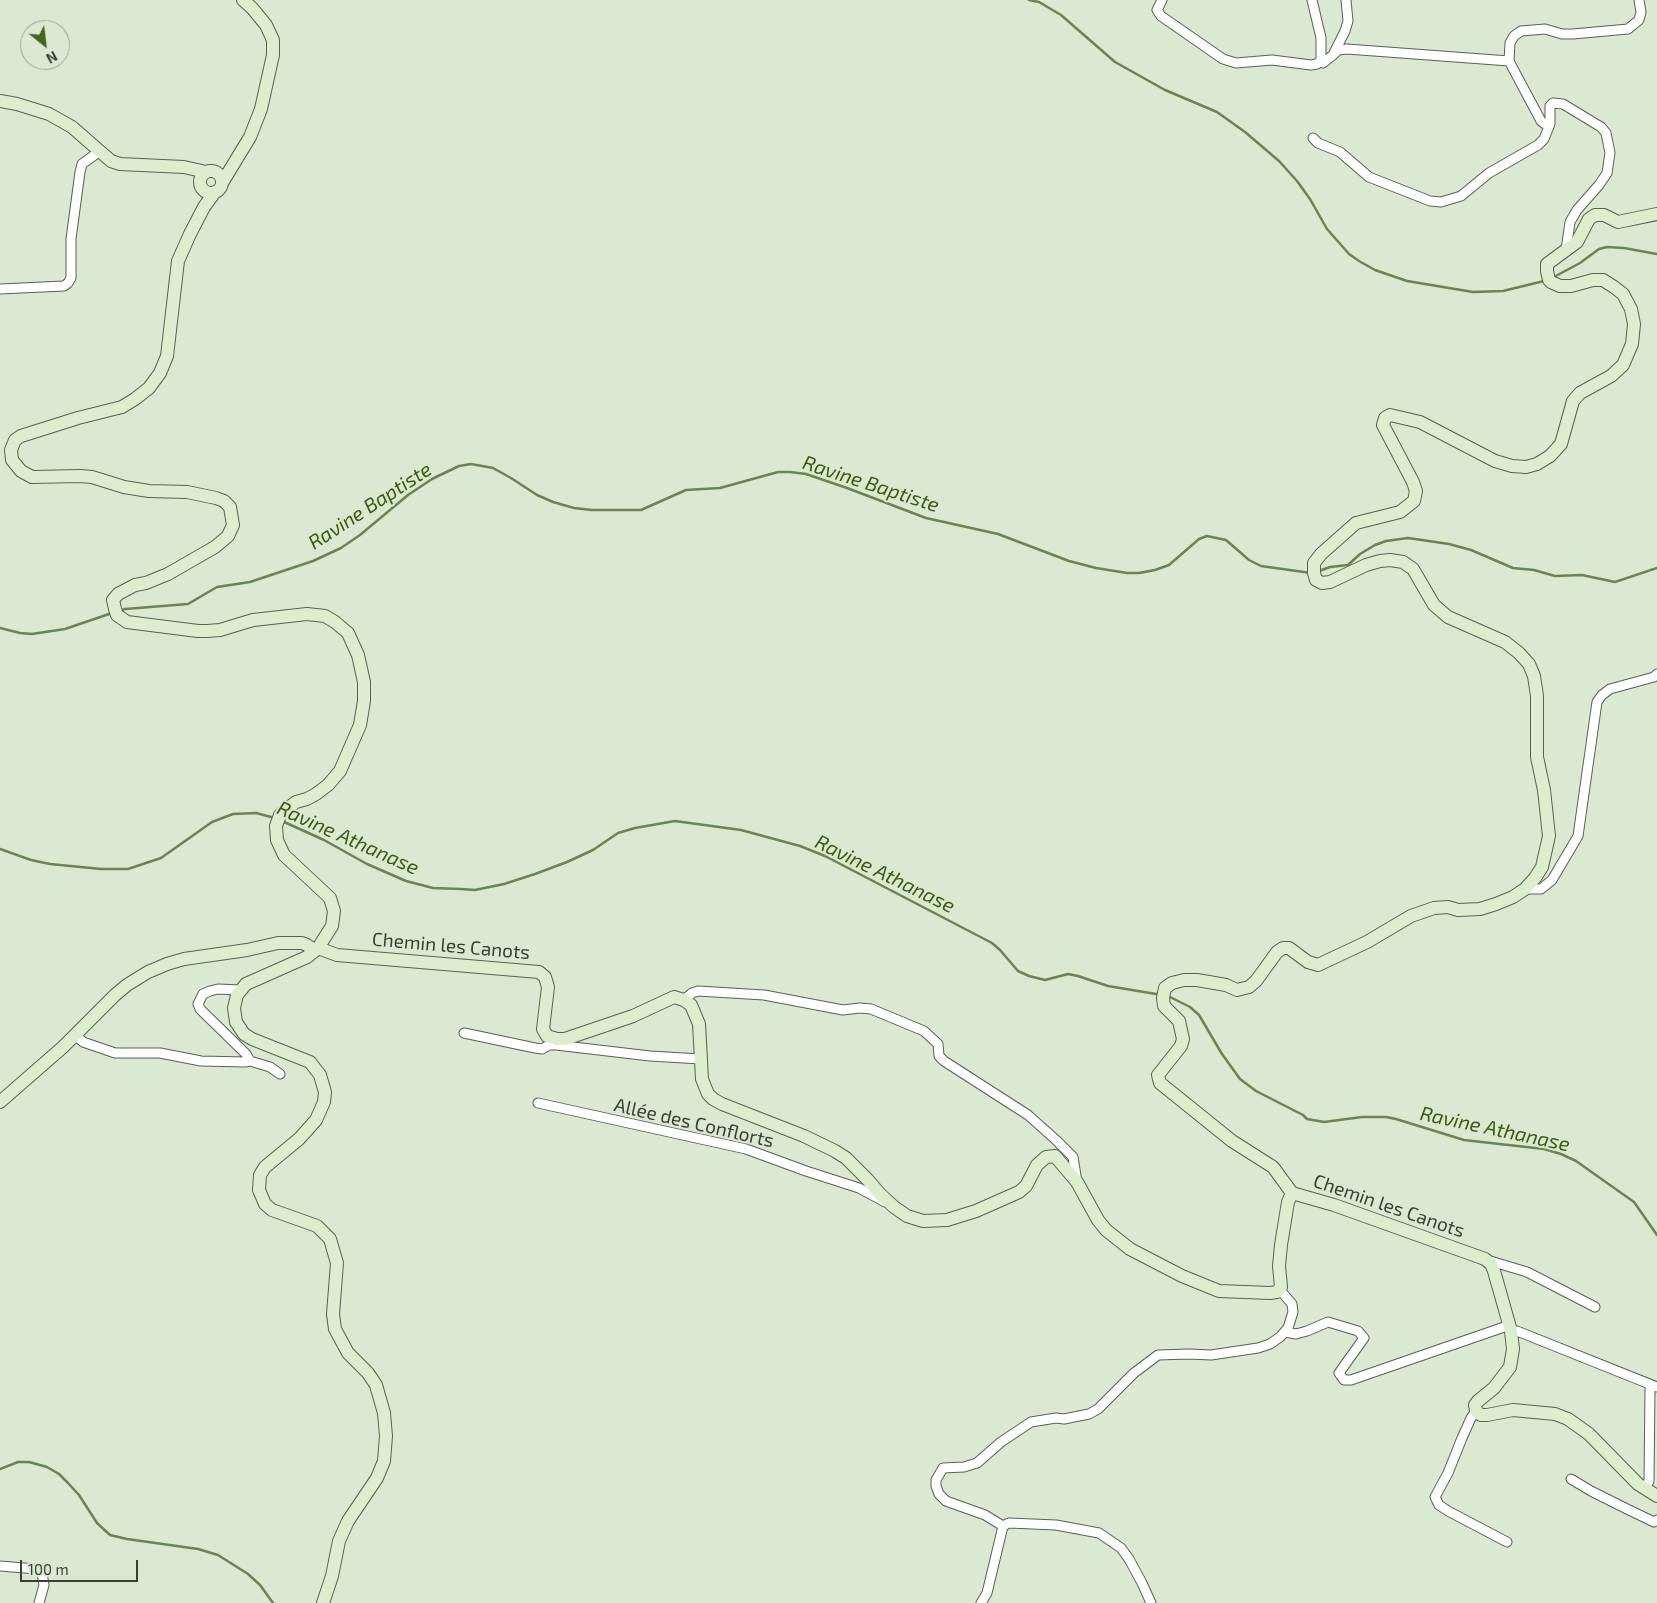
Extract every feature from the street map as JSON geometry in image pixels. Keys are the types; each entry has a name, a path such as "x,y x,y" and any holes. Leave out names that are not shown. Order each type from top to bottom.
{"street":[{"path":"243,0 266,25 273,40 273,55 261,109 250,137 232,166 211,182 204,207 178,261 167,356 160,373 148,388 122,407 78,418 21,436 15,440 11,450 12,460 21,472 32,477 92,477 124,487 148,491 188,492 216,498 224,501 230,507 233,525 228,536 215,547 168,574 136,585 118,594 113,600 117,616 127,622 207,631 220,630 252,620 307,614 326,616 348,633 358,655 365,690 360,724 340,771 328,785 307,799 296,802 288,808 280,815 276,826 278,840 284,855 323,890 333,904 332,926 316,950 292,964 253,980 240,990 235,1001 234,1015 244,1034 310,1062 320,1075 325,1092 321,1112 310,1128 265,1167 260,1175 259,1190 265,1204 272,1210 317,1226 330,1239 337,1262 333,1314 335,1329 348,1353 368,1373 376,1385 385,1420 384,1461 377,1478 348,1521 338,1541 332,1576 322,1603"},
{"path":"1162,0 1157,10 1161,16 1223,59 1236,63 1272,60 1311,65 1317,64 1321,60 1321,38 1312,0"},
{"path":"1333,55 1346,26 1346,0"},
{"path":"1550,124 1545,124 1541,121 1509,61 1510,43 1514,36 1522,31 1545,29 1562,34 1573,34 1628,29 1639,20 1641,12 1638,0"},
{"path":"1321,60 1323,63 1338,50 1347,49 1509,61"},
{"path":"0,101 49,114 72,127 111,161 120,164 191,169 211,182"},
{"path":"1313,138 1318,143 1340,152 1369,177 1430,201 1441,202 1461,196 1489,173 1538,144 1544,139 1550,124 1550,106 1553,103 1563,104 1601,127 1606,133 1610,153 1607,172 1577,210 1570,222 1566,250"},
{"path":"0,289 64,286 68,283 71,278 71,239 80,172 82,164 100,150"},
{"path":"1292,1193 1273,1167 1232,1141 1160,1083 1158,1074 1181,1046 1184,1039 1179,1021 1164,1006 1165,988 1172,983 1184,980 1197,980 1226,985 1237,990 1249,987 1256,981 1276,952 1283,948 1289,948 1308,962 1318,965 1367,942 1410,916 1434,908 1480,909 1513,897 1525,889 1542,867 1549,836 1545,797 1537,757 1538,696 1534,676 1529,664 1505,642 1448,617 1434,605 1413,569 1403,562 1380,561 1366,565 1330,582 1322,583 1316,580 1314,563 1321,554 1356,523 1400,512 1414,501 1416,491 1413,482 1383,425 1386,418 1390,415 1420,422 1495,461 1512,466 1526,467 1537,464 1550,456 1560,444 1573,400 1580,393 1611,376 1623,365 1632,344 1634,324 1631,309 1622,294 1604,280 1560,286 1551,282 1547,271 1547,264 1577,242 1589,218 1596,215 1604,215 1618,222 1657,214"},
{"path":"1525,889 1541,889 1552,880 1578,836 1597,702 1602,695 1610,690 1654,677 1657,674"},
{"path":"0,1102 76,1036 127,985 148,972 167,964 196,956 247,950 278,943 302,943 316,950"},
{"name":"Chemin les Canots","path":"316,950 337,954 539,972 545,977 548,987 544,1029 547,1036 558,1039 565,1039 633,1016 674,997 684,1000"},
{"path":"240,990 218,989 210,991 203,994 198,1004 200,1009 246,1054 250,1061"},
{"path":"1077,1182 1073,1157 1056,1140 1028,1115 944,1061 939,1056 938,1044 924,1031 871,1009 842,1010 764,995 698,991 692,993 684,1000 691,1005 699,1024 702,1079 708,1094 713,1099 804,1136 835,1151 863,1174 879,1194 908,1216 923,1221 947,1220 976,1211 1019,1192 1026,1186 1037,1164 1046,1157 1055,1156 1077,1182 1098,1220 1106,1230 1130,1249 1158,1264 1219,1290 1270,1293 1280,1290 1292,1304 1294,1312 1291,1323 1285,1332 1270,1344 1258,1348 1211,1356 1189,1354 1158,1355 1134,1373 1098,1409 1088,1414 1064,1420 1056,1418 1031,1422 1006,1438 977,1463 964,1467 943,1468 936,1480 939,1494 946,1501 985,1515 1003,1526 1009,1524 1056,1525 1099,1533 1120,1548 1129,1559 1151,1603"},
{"path":"464,1033 542,1049 549,1045 650,1056 701,1059"},
{"path":"76,1036 83,1042 115,1052 160,1053 209,1062 237,1063 250,1061 270,1067 280,1074"},
{"name":"Allée des Conflorts","path":"538,1103 746,1149 859,1188 894,1207"},
{"name":"Chemin les Canots","path":"1280,1290 1279,1266 1282,1237 1288,1202 1292,1193 1334,1205 1485,1259"},
{"path":"1485,1259 1527,1272 1595,1307"},
{"path":"1485,1259 1491,1264 1494,1271 1511,1328 1514,1349 1510,1367 1494,1388 1475,1405 1476,1411 1471,1418 1448,1473 1435,1497 1439,1505 1448,1511 1506,1542"},
{"path":"1285,1332 1296,1334 1328,1322 1358,1331 1364,1338 1339,1374 1344,1380 1351,1380 1511,1328 1654,1386 1650,1389 1648,1481 1645,1489"},
{"path":"1476,1411 1482,1415 1522,1411 1555,1414 1568,1419 1590,1434 1645,1489 1657,1496"},
{"path":"1571,1479 1654,1522 1657,1520"},
{"path":"981,1603 987,1593 1003,1526"},
{"path":"0,1566 36,1569 42,1572 44,1585 39,1603"}],"waterway":[{"path":"1029,0 1039,2 1061,15 1115,62 1165,90 1217,112 1245,132 1279,161 1297,181 1327,229 1349,254 1375,270 1407,281 1473,292 1503,291 1544,281"},
{"path":"1552,278 1580,263 1599,249 1607,247 1657,254"},
{"name":"Ravine Baptiste","path":"120,611 188,604 217,587 250,582 313,561 341,548 360,535 408,495 432,479 459,466 471,464 493,468 537,495 553,502 574,508 592,510 641,510 686,490 720,488 778,472 806,474 926,518 998,534 1069,561 1096,568 1127,573 1155,570 1169,565 1199,539 1207,536 1226,540 1249,560 1261,566 1311,573"},
{"name":"Ravine Baptiste","path":"1319,571 1330,567 1348,565 1360,554 1375,545 1386,541 1408,538 1449,544 1471,550 1513,568 1534,570 1555,576 1582,575 1615,582 1657,568"},
{"name":"Ravine Baptiste","path":"0,628 32,634 65,629 112,613"},
{"name":"Ravine Athanase","path":"0,849 31,860 50,864 101,869 128,869 161,858 212,822 233,814 256,813 275,818"},
{"name":"Ravine Athanase","path":"282,821 324,840 367,864 406,881 433,888 475,890 504,884 567,862 593,850 618,833 635,828 675,821 741,830 800,846 825,856 992,943 1018,971 1029,976 1045,980 1068,974 1108,986 1156,994"},
{"name":"Ravine Athanase","path":"1170,997 1190,1007 1199,1015 1222,1054 1240,1079 1256,1091 1303,1115 1307,1119 1324,1122 1362,1117 1386,1117 1464,1140 1544,1149 1561,1154 1576,1161 1634,1202 1657,1235"},
{"path":"0,1469 18,1462 29,1462 47,1467 59,1474 68,1483 79,1495 97,1523 110,1535 198,1549 218,1555 248,1574 260,1585 273,1603"}]}
